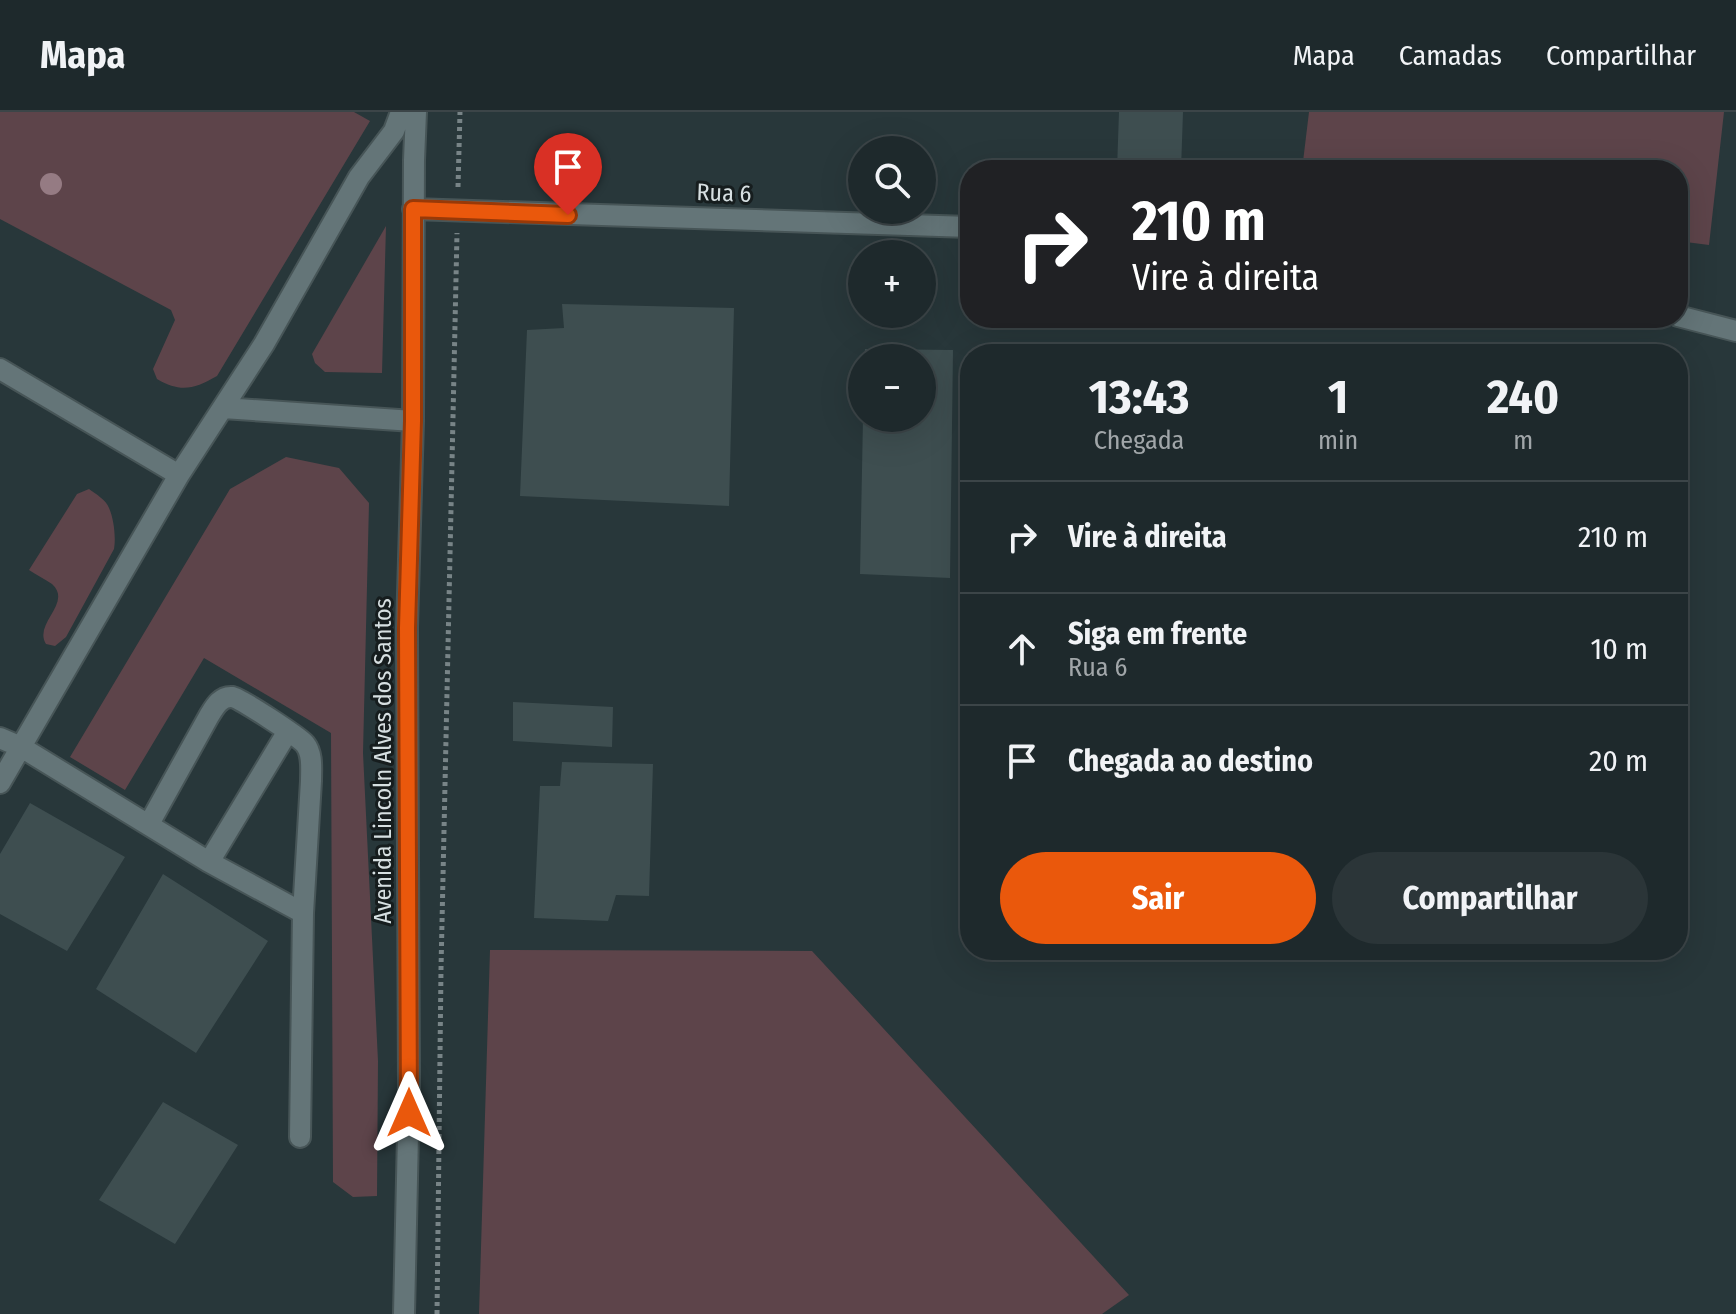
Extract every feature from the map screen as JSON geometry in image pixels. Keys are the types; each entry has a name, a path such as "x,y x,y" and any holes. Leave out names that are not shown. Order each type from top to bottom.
{"street":[{"path":"0,783 179,475 264,344 359,177 394,131 401,112"},
{"name":"Avenida Lincoln Alves dos Santos","path":"404,1314 409,1089 407,628 416,112"},
{"name":"Rua 6","path":"413,209 960,227"},
{"path":"1688,319 1736,331"},
{"path":"0,369 179,475"},
{"path":"223,408 413,421"},
{"path":"149,824 209,716 223,699 235,697 306,745 311,765 303,913 300,1137"},
{"path":"209,862 288,731"},
{"path":"0,738 21,747 209,862 303,913"}],"path":[{"path":"437,1314 441,969 467,211 460,112"}],"shaded area":[{"path":"0,112 354,112 370,121 217,376 201,384 180,388 157,379 153,369 175,320 171,310 0,219"},
{"path":"1309,112 1724,112 1709,245 1688,242 1688,160 1303,160"},
{"path":"386,226 382,373 325,372 315,363 312,354"},
{"path":"286,457 339,468 369,503 363,753 378,1061 377,1196 353,1197 333,1182 331,733 204,658 125,790 70,757 230,489"},
{"path":"89,489 109,508 114,528 114,549 66,637 55,646 46,644 44,628 56,606 57,591 52,584 29,570 77,494"},
{"path":"490,950 812,951 1129,1295 1102,1314 479,1314"}],"building":[{"path":"1119,112 1183,112 1181,160 1117,160"},
{"path":"562,304 734,308 729,506 520,496 527,330 564,328"},
{"path":"936,350 953,350 950,578 860,574 863,432 936,432"},
{"path":"513,702 613,707 612,747 513,741"},
{"path":"562,762 653,764 649,896 616,895 608,921 534,918 540,786 560,786"},
{"path":"30,803 125,857 67,951 0,914 0,854"},
{"path":"163,874 268,941 196,1053 96,989"},
{"path":"163,1102 238,1145 175,1244 99,1200"}],"route":[{"path":"409,1113 407,628 413,421 413,209 568,215"}]}
